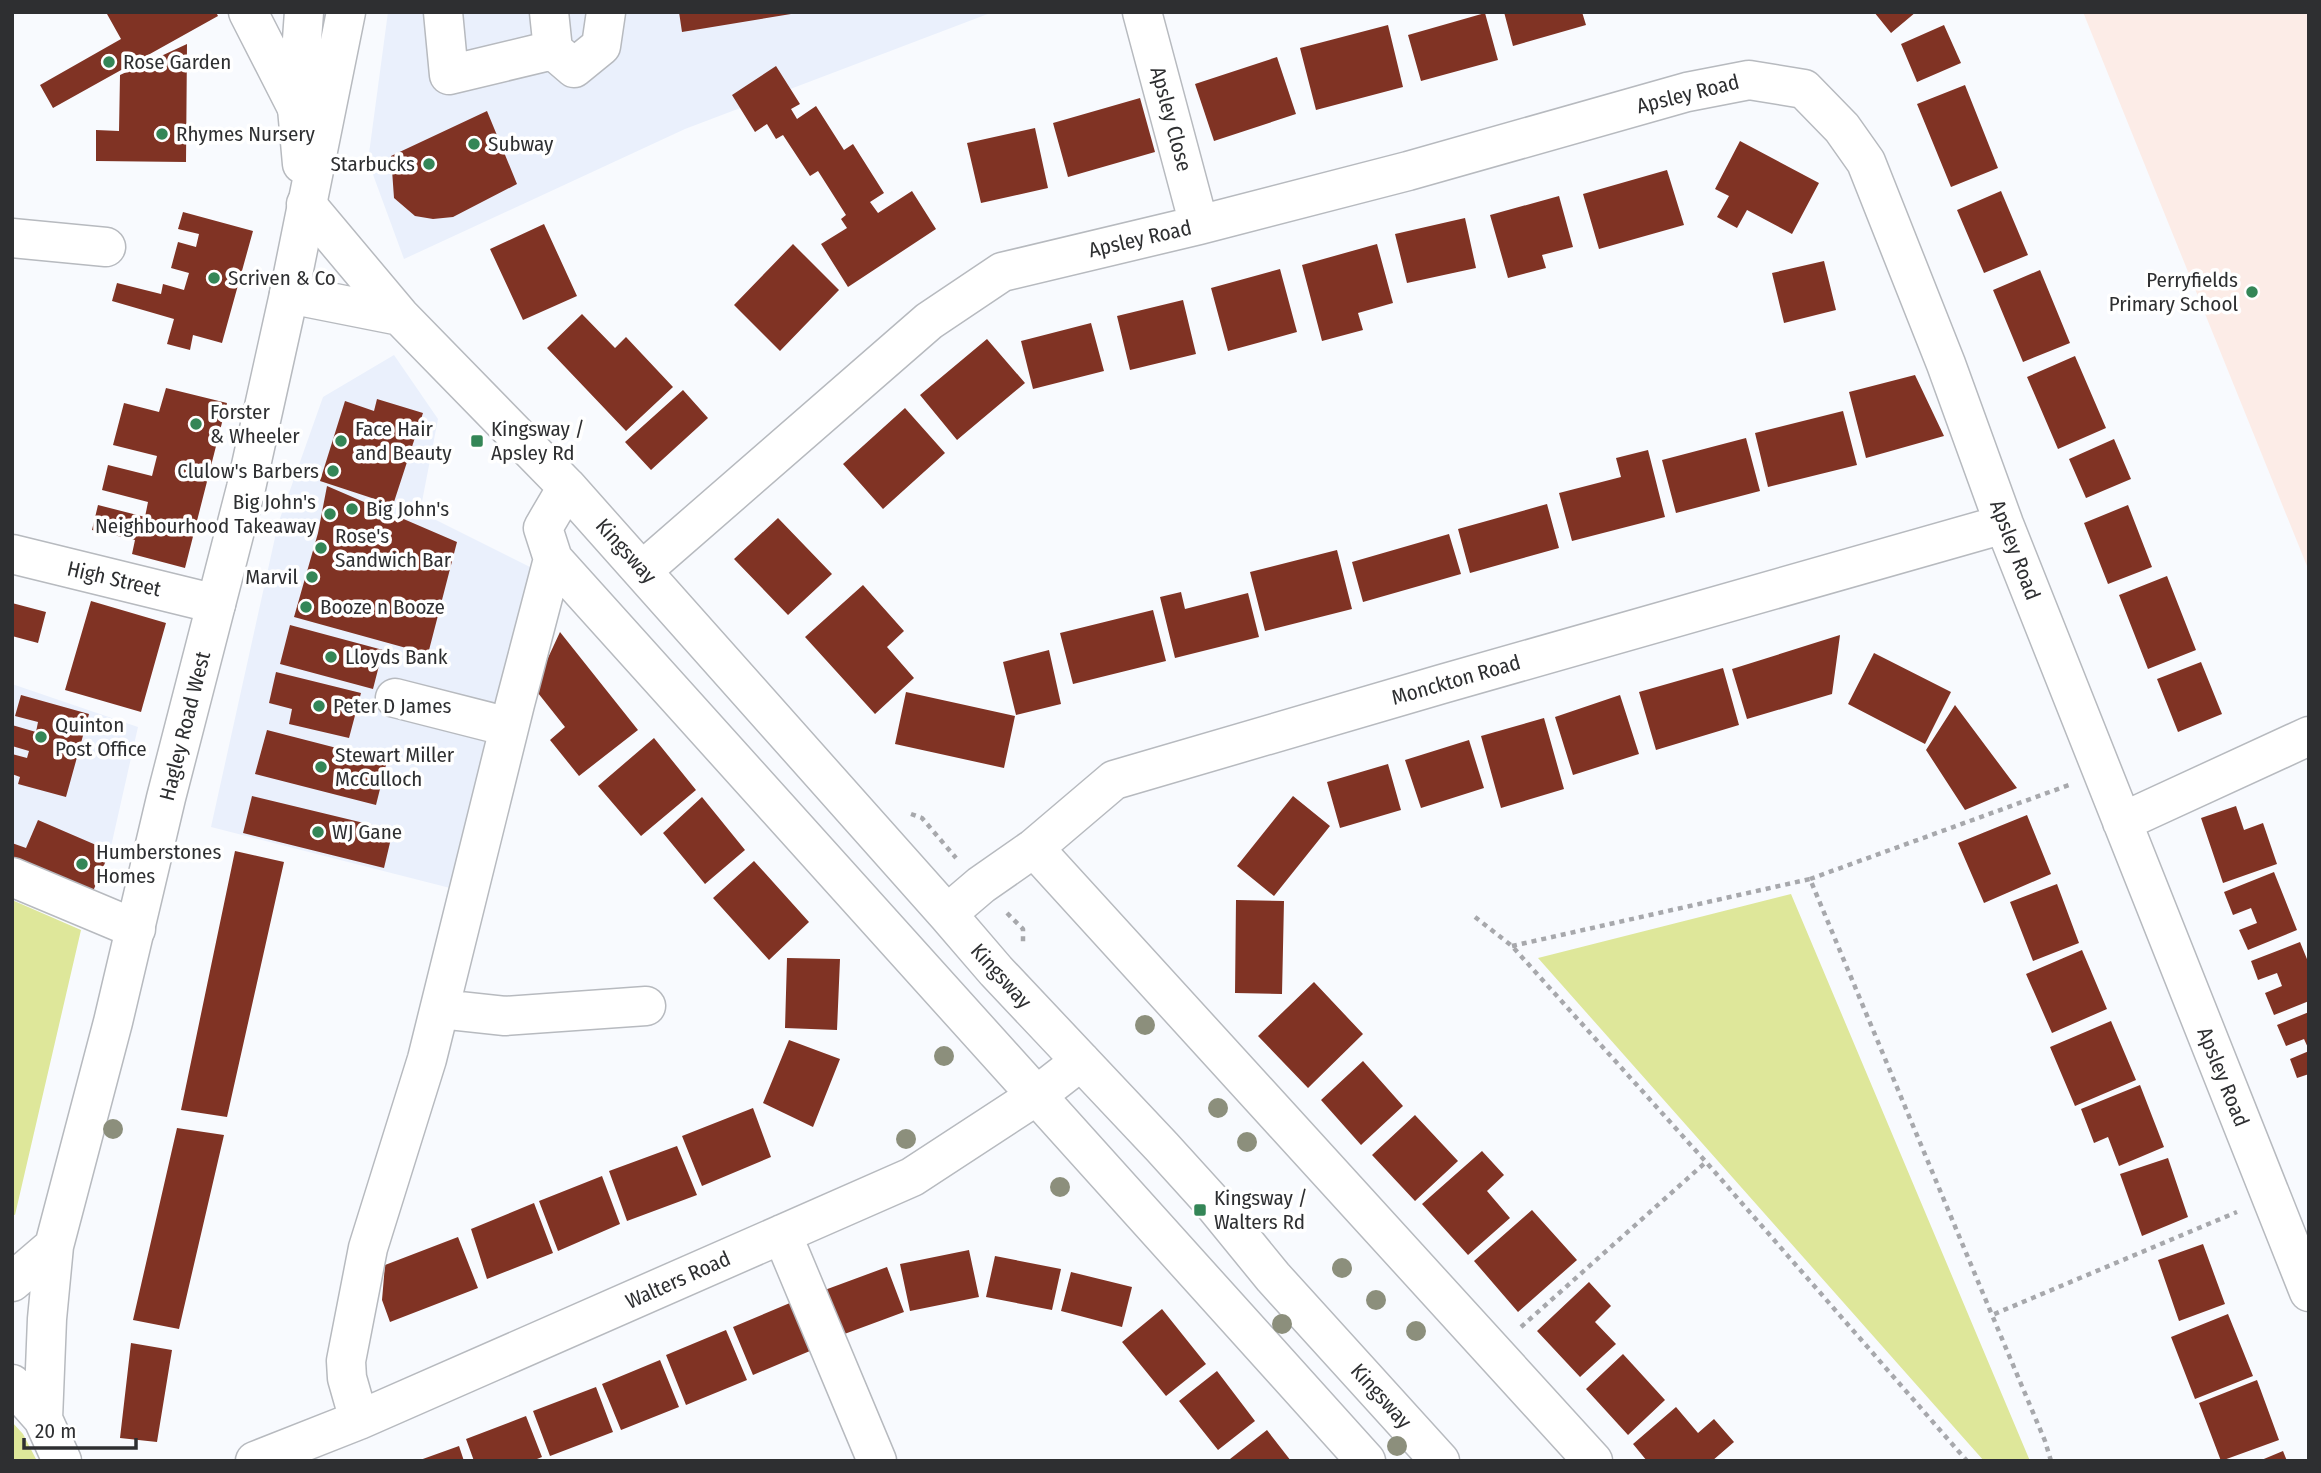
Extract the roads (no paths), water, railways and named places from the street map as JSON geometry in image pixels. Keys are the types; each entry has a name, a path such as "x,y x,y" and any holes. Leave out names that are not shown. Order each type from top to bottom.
{"main road":[{"path":"248,12 297,108"},
{"path":"257,12 270,23 297,30 309,16"},
{"name":"Hagley Road West","path":"43,1419 47,1319 54,1246 246,488 289,294 345,12"},
{"path":"443,12 449,75 552,50"},
{"path":"550,12 552,50 574,68 601,46 606,12"},
{"name":"Apsley Close","path":"1142,12 1199,225"},
{"name":"Hagley Road West","path":"306,204 297,108 309,16"},
{"name":"Apsley Road","path":"643,570 929,321 1002,272 1408,171 1687,92 1749,79 1804,89 1842,128 1866,162 1946,364 2004,524 2309,1292"},
{"name":"Kingsway","path":"306,204 400,316 568,487 996,971 1211,1201 1273,1277 1440,1461"},
{"path":"12,238 106,247"},
{"path":"289,294 400,316"},
{"path":"568,487 543,528 554,559 1366,1461"},
{"name":"Monckton Road","path":"947,914 981,885 1034,848 1114,780 2004,524"},
{"name":"High Street","path":"12,554 216,604"},
{"path":"359,1420 347,1378 348,1346 368,1248 427,1059 509,727 554,559"},
{"path":"395,698 509,727"},
{"path":"2122,822 2309,736"},
{"path":"1034,848 1593,1461"},
{"path":"12,877 136,929"},
{"path":"440,1009 505,1016 646,1006"},
{"name":"Walters Road","path":"255,1461 302,1451 359,1420 912,1177 1036,1096 1081,1061"},
{"path":"782,1234 877,1461"},
{"path":"12,1282 54,1246"},
{"path":"12,1384 43,1419 62,1461"}],"place":[{"name":"Rose Garden","path":"109,62"},
{"name":"Rhymes Nursery","path":"162,134"},
{"name":"Subway","path":"474,144"},
{"name":"Starbucks","path":"429,164"},
{"name":"Scriven & Co","path":"214,278"},
{"name":"Perryfields Primary School","path":"2252,292"},
{"name":"Forster & Wheeler","path":"196,424"},
{"name":"Face Hair and Beauty","path":"341,441"},
{"name":"Kingsway / Apsley Rd","path":"477,441"},
{"name":"Clulow's Barbers","path":"333,471"},
{"name":"Big John's","path":"352,509"},
{"name":"Big John's Neighbourhood Takeaway","path":"330,514"},
{"name":"Rose's Sandwich Bar","path":"321,548"},
{"name":"Marvil","path":"312,577"},
{"name":"Booze n Booze","path":"306,607"},
{"name":"Lloyds Bank","path":"331,657"},
{"name":"Peter D James","path":"319,706"},
{"name":"Quinton Post Office","path":"41,737"},
{"name":"Stewart Miller McCulloch","path":"321,767"},
{"name":"WJ Gane","path":"318,832"},
{"name":"Humberstones Homes","path":"82,864"},
{"name":"Kingsway / Walters Rd","path":"1200,1210"}]}
